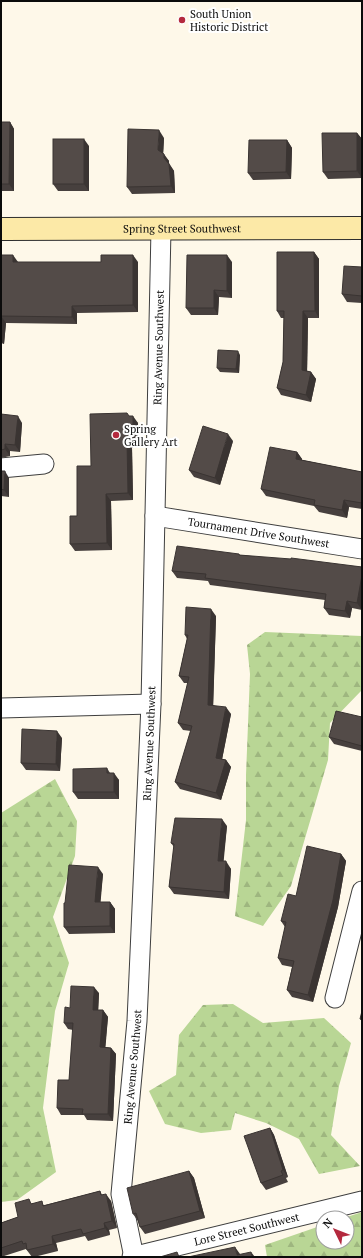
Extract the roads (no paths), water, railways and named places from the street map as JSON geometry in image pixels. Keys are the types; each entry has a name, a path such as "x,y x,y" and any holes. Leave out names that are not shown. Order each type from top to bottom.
{"street":[{"name":"Ring Avenue Southwest","path":"133,1257 121,1194 137,1021 151,704 161,228"},
{"name":"Spring Street Southwest","path":"1,229 362,228"},
{"path":"1,468 44,464"},
{"name":"Tournament Drive Southwest","path":"155,516 362,549"},
{"path":"1,708 151,704"},
{"path":"335,998 362,892"},
{"name":"Lore Street Southwest","path":"133,1257 362,1201"}],"place":[{"name":"South Union Historic District","path":"182,20"},
{"name":"Spring Gallery Art","path":"116,435"}]}
